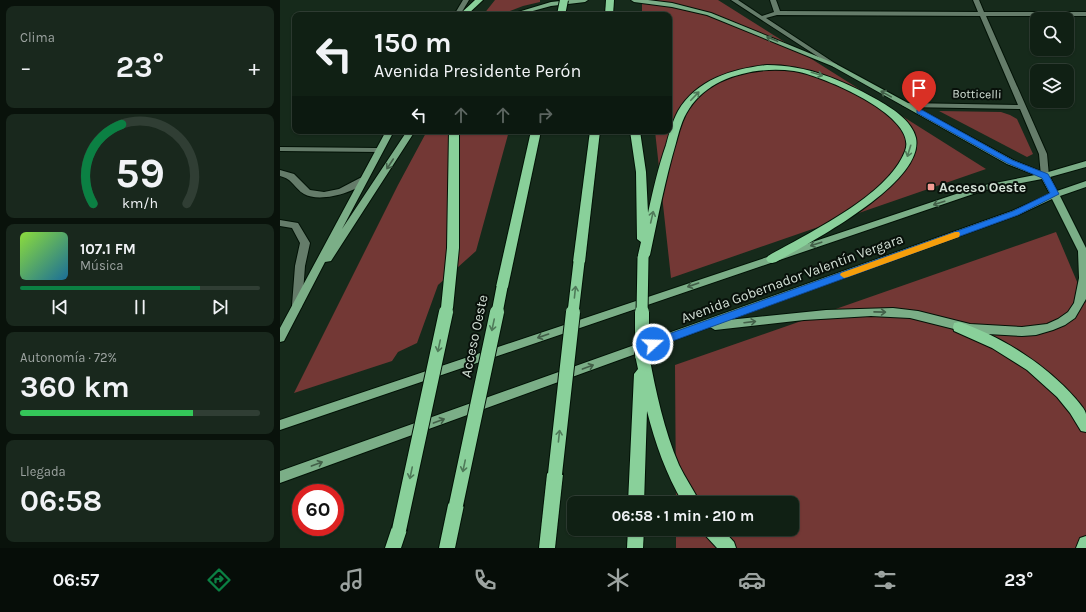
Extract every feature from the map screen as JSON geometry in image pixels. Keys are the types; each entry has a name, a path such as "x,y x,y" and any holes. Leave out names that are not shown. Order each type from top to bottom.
{"highway":[{"path":"466,12 479,0"},
{"path":"562,12 564,0"},
{"path":"609,12 610,0"},
{"path":"644,257 667,155 678,121 687,104 705,87 731,75 761,69 788,68 806,71 825,77 857,92 883,107 903,123 910,134 912,143 907,158 898,172 874,195 852,211 772,259"},
{"path":"393,548 399,530 447,308 453,248 454,134"},
{"name":"Acceso Oeste","path":"447,548 535,134"},
{"path":"547,548 595,134"},
{"path":"635,134 641,172 644,257 636,496"},
{"path":"959,327 1002,347 1034,367 1061,391 1086,426"},
{"path":"642,355 653,410 664,446 687,496"},
{"path":"635,548 636,536"},
{"path":"717,536 728,548"},
{"path":"1084,548 1086,544"}],"main road":[{"path":"522,12 551,4 585,0"},
{"path":"634,0 672,5 714,16 834,65 1010,162 1045,176 1084,254 1082,296 1079,305 1068,317 1048,328 1029,331 992,331 959,327 923,316 895,312 824,314 697,328"},
{"path":"280,338 388,134"},
{"path":"297,305 408,134"},
{"name":"Avenida Gobernador Valentín Vergara","path":"280,425 983,188 1045,176 1086,164"},
{"name":"Avenida Gobernador Valentín Vergara","path":"280,477 1016,213 1054,194 1086,184"}],"street":[{"path":"460,12 466,0"},
{"path":"734,0 834,65"},
{"path":"773,0 777,13"},
{"path":"976,0 1043,154 1045,176"},
{"path":"761,18 777,13 1086,14"},
{"name":"Botticelli","path":"906,104 1022,107"},
{"path":"280,149 379,150"},
{"path":"280,173 291,176 307,192 324,195 342,191 363,180"},
{"path":"280,223 295,225 305,243 300,266 297,305"}],"shaded area":[{"path":"495,0 540,0 540,2 507,12 485,12"},
{"path":"642,0 718,0 986,169 671,278 655,134 672,134 672,12 642,12"},
{"path":"939,111 1001,112 1010,115 1017,119 1033,154 1027,157"},
{"path":"425,134 508,134 476,251 438,285 417,343 398,352 392,361 294,393 398,185"},
{"path":"1056,232 1086,303 1086,548 676,548 676,536 799,536 799,496 676,496 675,365"}],"slow traffic":[{"path":"844,275 955,234"}],"place":[{"name":"Acceso Oeste","path":"931,187"}],"route":[{"path":"653,344 1016,213 1054,194 1045,176 1010,162 919,112"}]}
